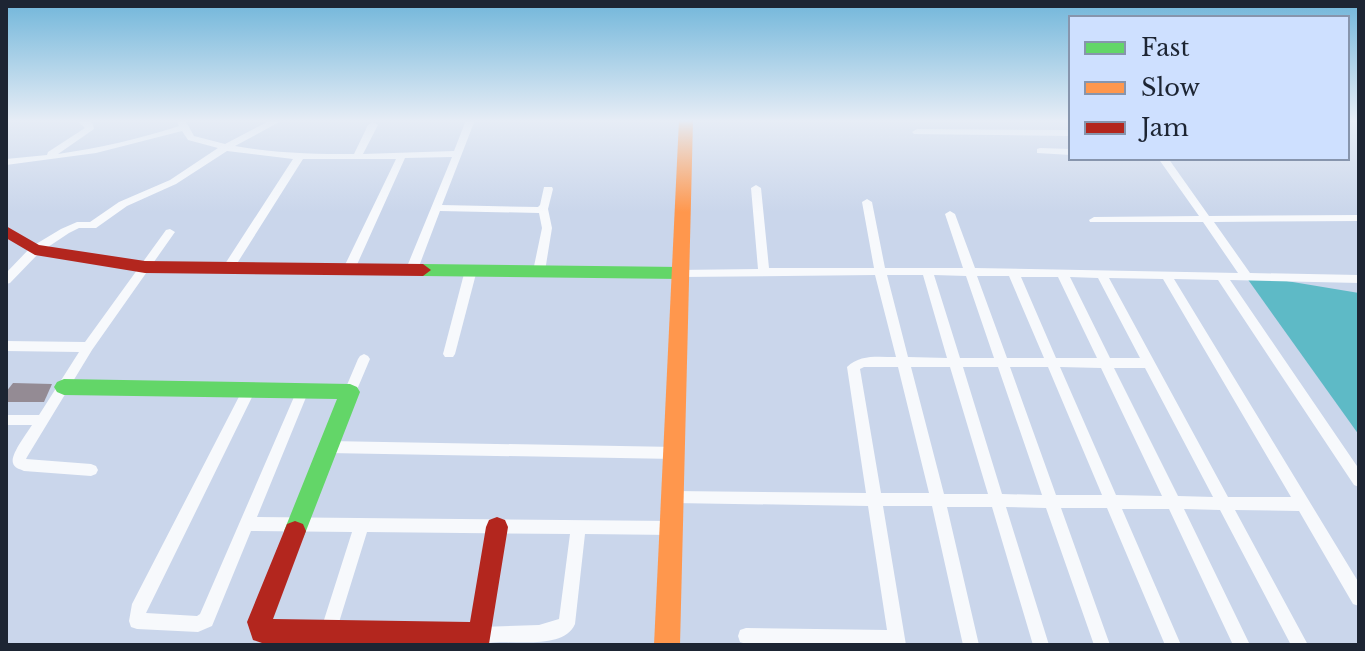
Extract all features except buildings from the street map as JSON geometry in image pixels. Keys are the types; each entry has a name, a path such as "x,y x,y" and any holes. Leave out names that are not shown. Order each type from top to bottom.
{"street":[{"path":"42,159 56,150"},
{"path":"6,162 90,150"},
{"path":"6,280 35,250 77,225 92,226 123,204 173,182 221,150"},
{"path":"247,150 300,156 458,154"},
{"path":"358,155 360,150"},
{"path":"412,269 459,150"},
{"path":"667,645 685,150"},
{"path":"1040,151 1069,152"},
{"path":"349,269 402,155"},
{"path":"227,270 300,156"},
{"path":"1164,160 1247,277"},
{"path":"756,188 764,272"},
{"path":"539,271 547,228 543,208 548,189"},
{"path":"867,202 880,271 938,499 971,645"},
{"path":"436,208 543,208"},
{"path":"950,214 1102,645"},
{"path":"1094,220 1359,218"},
{"path":"6,231 35,250 145,267 227,270 927,271 1359,279"},
{"path":"91,470 30,466 19,462 23,449 88,347 170,232"},
{"path":"449,354 471,270"},
{"path":"927,271 1041,645"},
{"path":"1014,274 1114,501 1173,645"},
{"path":"1063,275 1242,645"},
{"path":"1102,275 1300,645"},
{"path":"1166,275 1359,598"},
{"path":"1221,276 1359,481"},
{"path":"6,346 88,347"},
{"path":"364,359 295,526 259,628 271,633 326,639 480,640 561,631 567,624 578,528"},
{"path":"746,636 898,642 853,367 862,362 1149,363"},
{"path":"64,387 350,392"},
{"path":"250,389 138,610 137,621 198,624 206,620 303,390"},
{"path":"6,420 41,420"},
{"path":"328,447 676,453"},
{"path":"674,497 1301,504"},
{"path":"247,524 673,528"},
{"path":"326,639 362,525"},
{"path":"480,640 497,527"}],"water":[{"path":"1244,274 1359,293 1359,435"}],"traffic: fast":[{"path":"423,270 681,273"},
{"path":"64,387 350,392 295,531"}],"traffic: slow":[{"path":"667,645 685,150"}],"traffic: jam":[{"path":"6,231 35,250 145,267 423,270"},
{"path":"295,531 259,622 262,631 480,635 497,527"}]}
